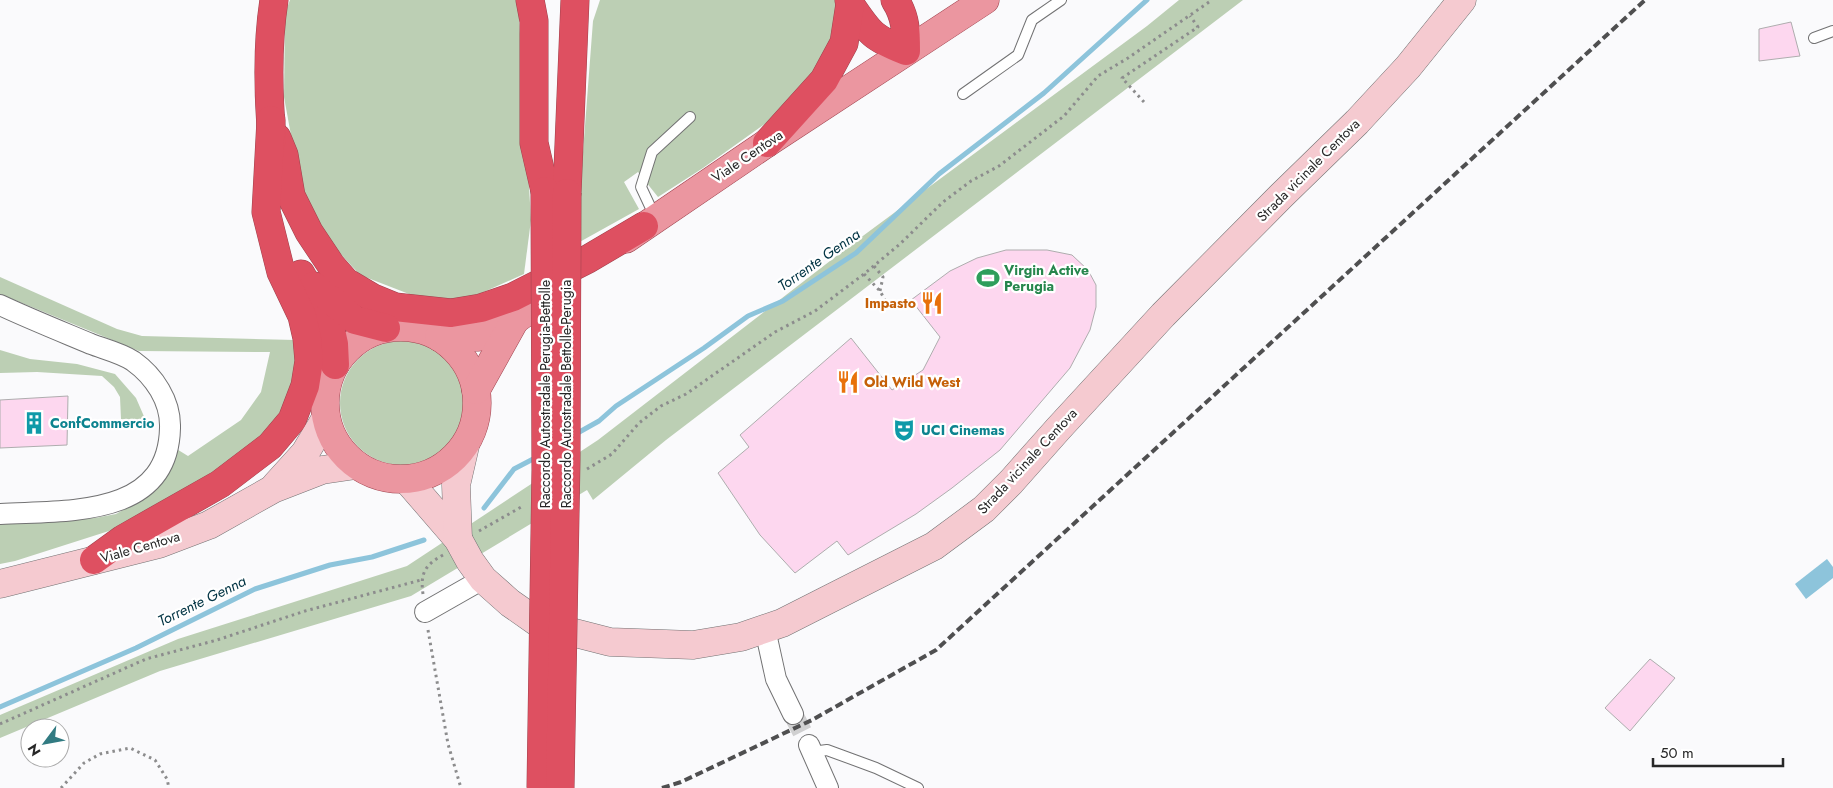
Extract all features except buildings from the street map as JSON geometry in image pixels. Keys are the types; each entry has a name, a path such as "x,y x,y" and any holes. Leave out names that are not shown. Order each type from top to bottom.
{"highway":[{"path":"94,560 123,539 220,484 270,446 292,420 305,386 309,361 307,338 302,316 281,272 266,212 271,120 271,21 274,0"},
{"path":"530,0 534,21 534,143 560,187"},
{"name":"Raccordo Autostradale Perugia-Bettolle","path":"541,788 546,470 560,187 549,0"},
{"name":"Raccordo Autostradale Bettolle-Perugia","path":"560,788 566,449 560,187 575,0"},
{"path":"560,187 578,132 587,26 592,0"},
{"path":"850,2 867,29 881,41 906,51 906,27 903,12 895,0"},
{"path":"767,143 824,80 844,43 850,2"},
{"path":"271,120 284,155 291,196 314,240 331,265 346,282 373,298 395,307 451,314 481,308 513,297 588,259 650,222"},
{"path":"271,120 282,232 291,256 330,326 334,344 335,365"},
{"path":"301,273 324,296 355,320 386,328"}],"main road":[{"name":"Viale Centova","path":"515,320 650,222 985,0"},
{"path":"439,337 478,337 515,320"},
{"path":"476,390 515,320"},
{"path":"404,327 422,330 439,337 456,351 469,369 476,390 477,409 474,428 465,446 449,463 430,474 407,480 389,479 371,474 356,465 342,452 332,436 326,418 325,400 328,382 335,365 348,348 366,335 386,328 404,327"}],"street":[{"name":"Strada vicinale Centova","path":"407,480 461,541 483,579 510,604 540,624 610,642 693,645 742,637 782,624 934,546 984,509 1011,482 1163,315 1357,122 1408,67 1462,0"},
{"path":"0,305 132,360 157,384 170,420 170,439 160,469 144,488 120,501 95,508 0,514"},
{"path":"273,489 305,453 326,418"},
{"path":"461,541 456,485 465,446"},
{"path":"273,489 322,470 356,465"},
{"name":"Viale Centova","path":"0,584 159,544 209,525 273,489"},
{"path":"425,612 483,579"},
{"path":"765,629 776,679 793,714"},
{"path":"811,749 828,788"}],"lane":[{"path":"963,94 1018,55 1032,20 1062,0"},
{"path":"1814,38 1833,31"},
{"path":"650,222 641,187 652,152 690,117"},
{"path":"811,749 826,750 876,768 918,788"}],"path":[{"path":"580,474 612,454 639,423 661,406 686,394 775,332 815,311 900,244 942,202 972,181 1000,166 1064,116 1098,76 1128,58 1212,0"},
{"path":"1144,102 1122,78 1198,27 1190,16"},
{"path":"874,266 883,277 880,291"},
{"path":"864,274 880,291 886,302"},
{"path":"0,724 146,659 217,640 304,611 421,580 430,562 461,541 524,505"},
{"path":"425,612 432,662 448,744 461,788"},
{"path":"62,788 84,763 100,754 130,748 155,760 167,779 169,788"}],"green space":[{"path":"290,0 518,0 531,220 524,274 468,299 422,299 360,275 314,225 299,179 284,97 285,13"},
{"path":"600,0 836,0 837,15 827,58 783,111 703,168 658,197 638,172 624,182 639,209 576,244 593,21"},
{"path":"1179,0 1243,0 666,440 593,500 587,490 411,596 160,671 48,718 20,718 20,730 0,738 0,715 178,639 407,566 598,440 852,244 1147,26"},
{"path":"0,277 117,329 142,336 295,340 295,379 284,406 265,435 217,476 112,530 0,564 0,523 95,518 116,514 152,493 163,480 171,463 175,448 188,456 241,420 261,392 270,352 139,351 0,294"},
{"path":"402,341 426,346 437,351 446,359 454,368 459,379 464,403 459,427 454,438 446,447 437,455 426,460 402,465 378,460 367,455 358,447 350,438 345,427 340,403 345,379 350,368 358,359 367,351 378,346"},
{"path":"0,350 30,359 77,364 115,374 136,398 146,421 121,419 120,397 114,387 102,376 37,372 0,373"}],"water":[{"path":"1827,559 1833,567 1833,578 1806,599 1795,584"}],"waterway":[{"name":"Torrente Genna","path":"574,435 599,421 616,406 704,348 748,316 783,301 856,253 939,174 1044,93 1147,0"},
{"name":"Torrente Genna","path":"484,508 514,469 537,457"},
{"name":"Torrente Genna","path":"0,707 136,648 255,589 330,565 372,557 424,540"}],"tunnel":[{"path":"793,714 809,745"}],"railway":[{"path":"662,788 681,782 812,720 936,650 1645,0"}],"place":[{"name":"Virgin Active Perugia","path":"988,278"},
{"name":"Impasto","path":"932,303"},
{"name":"Old Wild West","path":"848,382"},
{"name":"ConfCommercio","path":"34,423"},
{"name":"UCI Cinemas","path":"904,430"}]}
